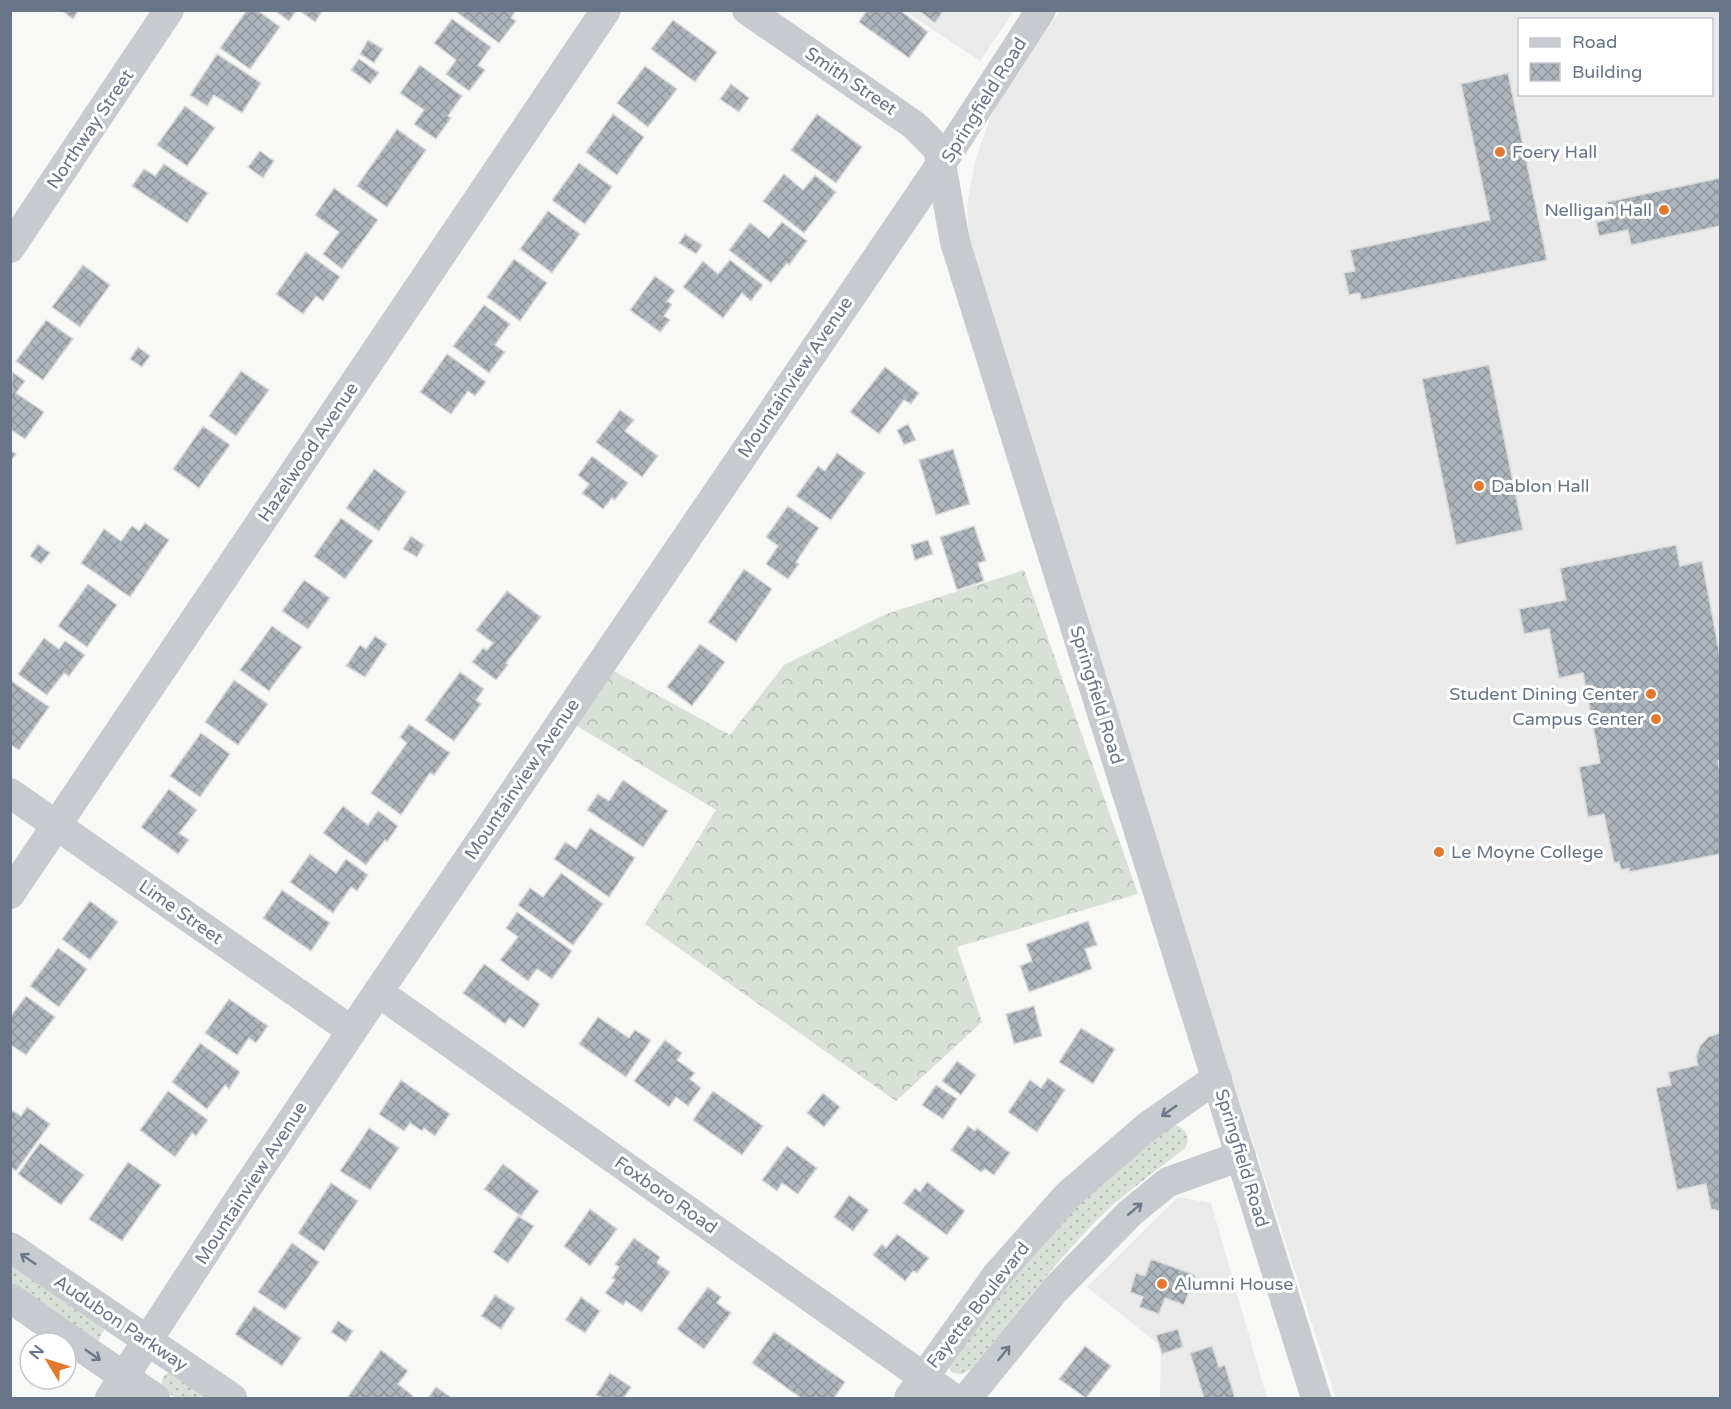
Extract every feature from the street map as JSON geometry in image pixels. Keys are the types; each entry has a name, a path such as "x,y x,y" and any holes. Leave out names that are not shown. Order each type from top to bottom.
{"street":[{"name":"Northway Street","path":"10,248 169,10"},
{"name":"Hazelwood Avenue","path":"10,894 606,10"},
{"name":"Smith Street","path":"747,10 915,125 938,149 941,164"},
{"name":"Springfield Road","path":"1041,10 941,164 955,242 1316,1398"},
{"name":"Mountainview Avenue","path":"117,1388 242,1195 378,992 941,164"},
{"name":"Lime Street","path":"10,793 352,1031"},
{"name":"Foxboro Road","path":"378,992 916,1388 953,1398"},
{"name":"Fayette Boulevard","path":"916,1388 997,1275 1068,1195 1148,1126 1217,1078"},
{"path":"967,1398 1054,1291 1130,1213 1168,1182 1241,1156"},
{"name":"Audubon Parkway","path":"10,1247 232,1398"},
{"path":"10,1298 117,1388 155,1398"}],"shaded area":[{"path":"905,11 1014,11 980,61"},
{"name":"Le Moyne College","path":"1060,11 1720,11 1720,1398 1336,1398 1214,1022 969,240 967,205 975,161 995,104"},
{"path":"1178,1197 1211,1203 1267,1398 1160,1398 1161,1346 1087,1287"}],"green space":[{"path":"1024,570 1138,894 957,947 982,1022 896,1101 645,924 716,810 574,724 612,670 730,735 784,665 886,614"},
{"path":"1176,1125 1187,1135 1188,1141 1185,1148 1106,1211 1047,1275 971,1369 962,1374 953,1373 948,1366 950,1355 1059,1221 1169,1127"},
{"path":"10,1262 100,1324 104,1330 98,1341 92,1343 78,1334 78,1331 74,1331 11,1289"},
{"path":"168,1373 209,1398 176,1398 162,1389 162,1380"}],"building":[{"path":"61,10 79,10 73,19"},
{"path":"247,10 257,10 280,27 250,69 220,48"},
{"path":"274,10 297,10 289,21"},
{"path":"299,10 323,10 315,22"},
{"path":"516,10 511,18 516,21 499,43 455,11"},
{"path":"867,10 900,10 928,32 909,58 859,22"},
{"path":"918,10 944,10 935,23"},
{"path":"452,19 491,47 478,65 485,70 469,91 446,74 456,60 434,43"},
{"path":"673,20 717,52 695,82 651,49"},
{"path":"368,40 383,49 374,63 360,54"},
{"path":"217,54 261,83 242,113 214,95 207,106 190,95"},
{"path":"359,59 379,73 370,84 351,70"},
{"path":"420,65 462,96 448,116 451,118 436,139 414,124 424,110 400,93"},
{"path":"645,66 677,89 648,127 617,103"},
{"name":"Foery Hall","path":"1508,73 1547,260 1361,300 1360,293 1349,295 1344,273 1355,271 1350,250 1490,220 1461,84"},
{"path":"731,84 749,98 739,112 720,99"},
{"path":"185,106 215,128 187,166 157,145"},
{"path":"613,114 644,137 617,175 586,152"},
{"path":"817,114 862,147 836,183 791,150"},
{"path":"397,129 426,150 387,207 357,186"},
{"path":"260,151 274,161 263,178 248,167"},
{"path":"579,163 612,187 585,224 552,200"},
{"path":"164,164 208,193 187,223 132,186 144,169 155,176"},
{"path":"784,174 803,190 815,175 836,192 804,233 763,201"},
{"name":"Nelligan Hall","path":"1720,178 1720,226 1631,245 1628,230 1599,236 1596,222 1610,219 1607,202"},
{"path":"334,188 378,220 342,269 323,254 339,232 315,215"},
{"path":"548,211 580,234 552,273 520,249"},
{"path":"782,222 807,241 789,265 787,263 771,283 729,250 750,223 769,238"},
{"path":"685,234 702,245 696,254 679,243"},
{"path":"306,252 340,277 323,301 316,296 303,314 276,294"},
{"path":"514,259 547,283 520,321 487,297"},
{"path":"730,260 763,285 751,301 742,293 723,318 683,287 703,261 718,274"},
{"path":"83,265 110,285 80,327 52,307"},
{"path":"655,276 675,291 667,301 672,304 664,316 670,320 660,332 630,310"},
{"path":"484,305 510,324 495,345 505,352 489,373 453,346"},
{"path":"46,320 73,339 43,380 16,361"},
{"path":"138,347 150,356 142,367 130,359"},
{"path":"447,354 486,382 475,396 468,391 451,414 420,392"},
{"name":"Dablon Hall","path":"1489,365 1523,530 1456,545 1422,379"},
{"path":"885,367 919,393 911,404 904,400 879,434 850,412"},
{"path":"241,371 269,390 236,436 209,416"},
{"path":"12,372 25,381 16,393 44,412 25,439 10,429"},
{"path":"620,410 634,420 625,431 658,456 642,477 596,442"},
{"path":"908,424 916,440 904,445 897,430"},
{"path":"203,426 230,445 199,488 173,469"},
{"path":"953,449 970,504 936,515 919,460"},
{"path":"10,450 16,454 10,462"},
{"path":"837,453 865,473 831,520 796,496 818,466 825,471"},
{"path":"592,456 628,483 615,500 612,498 603,509 582,493 589,484 578,475"},
{"path":"374,469 406,492 379,531 346,508"},
{"path":"788,506 819,528 796,562 799,564 788,579 766,564 778,546 766,537"},
{"path":"341,518 373,541 345,579 314,556"},
{"path":"145,523 169,540 130,597 81,563 104,529 121,541 132,526 139,531"},
{"path":"974,526 986,561 978,563 984,581 957,590 940,537"},
{"path":"411,536 424,545 417,557 403,549"},
{"path":"928,540 933,554 915,560 911,545"},
{"path":"38,544 50,553 41,564 30,556"},
{"name":"Campus Center","path":"1676,545 1680,566 1702,561 1720,656 1720,761 1718,761 1720,854 1629,872 1629,868 1621,870 1619,862 1614,863 1604,814 1588,817 1579,767 1600,763 1583,673 1559,678 1549,629 1524,634 1519,609 1566,600 1560,568"},
{"path":"744,569 772,589 736,642 708,622"},
{"path":"304,580 330,598 308,629 282,611"},
{"path":"88,584 117,605 87,647 58,626"},
{"path":"507,591 541,617 496,680 472,662 483,648 487,650 493,643 476,630"},
{"path":"272,626 302,647 269,691 240,670"},
{"path":"375,636 387,644 365,677 346,666 360,645 366,649"},
{"path":"44,638 59,649 65,641 85,655 69,676 64,673 47,695 18,674"},
{"path":"700,644 725,662 692,706 667,687"},
{"path":"460,672 484,689 476,700 481,704 454,741 425,720"},
{"path":"10,680 49,707 19,750 10,744"},
{"path":"234,680 268,704 238,745 205,722"},
{"path":"409,724 450,753 434,775 430,773 401,815 371,793 407,743 400,737"},
{"path":"201,733 230,754 200,797 170,776"},
{"path":"623,780 668,811 643,847 587,810 598,794 609,801"},
{"path":"169,789 197,810 179,833 189,840 178,854 141,827"},
{"path":"343,806 368,825 378,811 398,826 366,865 323,833"},
{"path":"590,828 635,858 609,897 554,859 565,842 576,849"},
{"path":"310,854 336,873 346,859 368,875 357,891 351,887 333,913 290,882"},
{"path":"561,873 603,904 573,945 518,905 530,888 543,897"},
{"path":"282,890 330,923 311,951 263,918"},
{"path":"90,901 118,922 90,960 62,939"},
{"path":"517,912 572,951 552,979 537,969 528,981 500,960 518,937 506,928"},
{"path":"1088,921 1097,945 1085,949 1092,969 1029,992 1020,966 1032,961 1026,944"},
{"path":"58,948 87,969 59,1007 30,986"},
{"path":"484,964 540,1004 524,1028 510,1018 505,1024 463,993"},
{"path":"26,996 55,1017 26,1055 10,1044 10,1017"},
{"path":"229,999 268,1026 256,1043 249,1038 237,1055 205,1033"},
{"path":"1034,1006 1042,1036 1014,1044 1006,1014"},
{"path":"598,1017 629,1038 635,1030 651,1040 626,1077 579,1044"},
{"path":"1081,1028 1115,1049 1093,1084 1059,1062"},
{"path":"1720,1033 1720,1211 1711,1209 1706,1184 1677,1190 1656,1088 1671,1085 1668,1072 1698,1065 1696,1057 1700,1046 1708,1037"},
{"path":"665,1040 682,1053 677,1060 695,1073 690,1079 701,1088 688,1106 676,1097 669,1107 634,1081"},
{"path":"200,1043 240,1072 229,1089 225,1085 207,1109 172,1082"},
{"path":"957,1061 976,1075 961,1095 942,1081"},
{"path":"1048,1078 1065,1090 1037,1132 1008,1112 1030,1080 1041,1088"},
{"path":"401,1080 450,1114 435,1136 424,1128 422,1131 410,1123 404,1131 379,1114"},
{"path":"936,1085 957,1099 943,1119 922,1105"},
{"path":"168,1091 208,1120 196,1136 192,1133 175,1157 140,1130"},
{"path":"713,1091 763,1126 742,1155 693,1120"},
{"path":"823,1093 840,1107 824,1127 807,1113"},
{"path":"27,1107 50,1124 16,1171 10,1167 10,1109 21,1116"},
{"path":"968,1126 975,1131 977,1128 1010,1153 994,1175 985,1169 981,1172 951,1150"},
{"path":"369,1128 399,1148 370,1190 340,1171"},
{"path":"40,1143 84,1175 61,1205 18,1174"},
{"path":"787,1146 817,1168 798,1194 782,1183 777,1191 762,1180"},
{"path":"128,1162 161,1185 122,1241 89,1219"},
{"path":"503,1164 539,1191 521,1216 484,1189"},
{"path":"927,1182 965,1211 947,1235 903,1203 915,1188 920,1192"},
{"path":"331,1183 358,1201 324,1251 298,1233"},
{"path":"849,1195 869,1210 853,1231 834,1217"},
{"path":"590,1209 617,1229 590,1266 564,1246"},
{"path":"518,1216 534,1226 508,1263 493,1252"},
{"path":"897,1234 929,1258 917,1273 913,1271 905,1281 873,1255 882,1244 886,1248"},
{"path":"634,1238 660,1257 657,1263 670,1272 642,1312 626,1301 623,1305 605,1293 615,1280 612,1278 619,1267 615,1264"},
{"path":"292,1243 319,1262 285,1310 258,1292"},
{"name":"Alumni House","path":"1151,1259 1195,1275 1184,1305 1165,1298 1159,1314 1139,1307 1143,1297 1130,1292 1136,1273 1145,1276"},
{"path":"708,1287 721,1297 717,1303 731,1313 704,1349 677,1329"},
{"path":"495,1295 515,1308 501,1329 481,1316"},
{"path":"581,1297 600,1311 585,1333 565,1320"},
{"path":"254,1306 301,1338 282,1366 235,1334"},
{"path":"338,1321 353,1331 346,1342 331,1332"},
{"path":"1178,1329 1183,1347 1162,1354 1156,1335"},
{"path":"774,1332 845,1382 834,1398 801,1398 752,1363"},
{"path":"1085,1346 1111,1366 1086,1398 1059,1379"},
{"path":"1212,1346 1219,1367 1225,1365 1235,1398 1204,1398 1190,1353"},
{"path":"381,1350 408,1371 398,1384 413,1396 411,1398 347,1398"},
{"path":"610,1373 631,1387 624,1398 602,1398 596,1395"},
{"path":"436,1387 452,1398 428,1398"}],"place":[{"name":"Foery Hall","path":"1500,152"},
{"name":"Nelligan Hall","path":"1664,210"},
{"name":"Dablon Hall","path":"1479,486"},
{"name":"Student Dining Center","path":"1651,694"},
{"name":"Campus Center","path":"1656,719"},
{"name":"Le Moyne College","path":"1439,852"},
{"name":"Alumni House","path":"1162,1284"}]}
